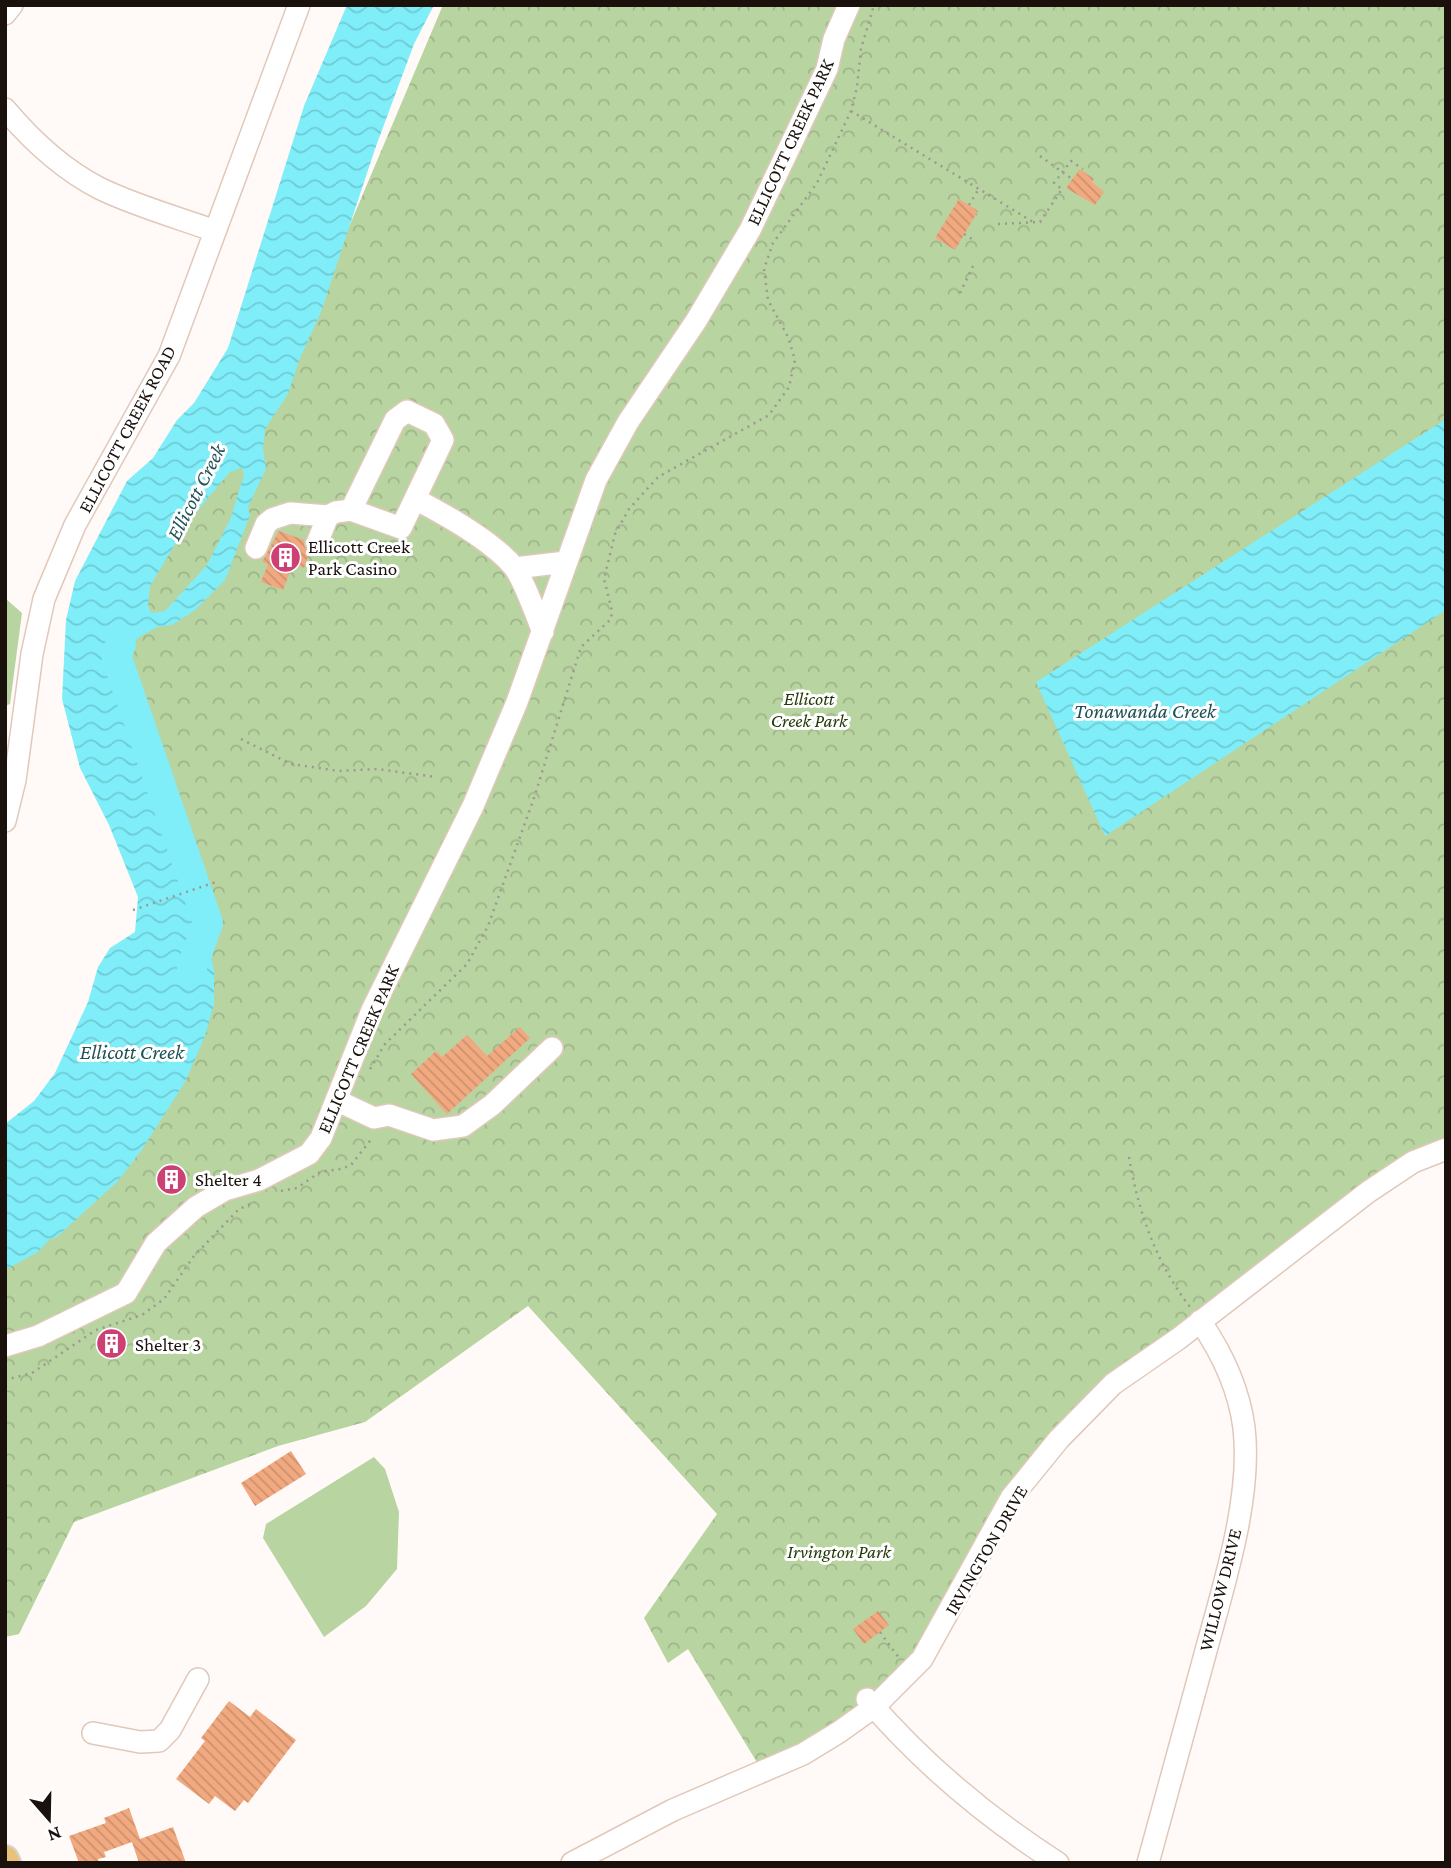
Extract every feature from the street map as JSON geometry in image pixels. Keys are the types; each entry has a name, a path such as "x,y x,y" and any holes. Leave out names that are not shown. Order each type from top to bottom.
{"street":[{"path":"5,15 12,5"},
{"name":"ELLICOTT CREEK ROAD","path":"5,821 15,780 14,731 44,599 75,525 169,356 299,5"},
{"name":"ELLICOTT CREEK PARK","path":"5,1346 38,1336 126,1293 156,1243 196,1207 225,1191 259,1180 309,1154 321,1138 372,1010 473,806 517,702 596,480 628,422 696,321 750,230 827,69 834,39 849,5"},
{"path":"5,109 49,155 101,189 215,231"},
{"path":"256,548 266,524 290,513 328,516 351,510 401,528 443,440 434,424 407,411 395,419 351,510"},
{"path":"415,499 441,512 473,534 515,568 544,632"},
{"path":"317,542 328,516"},
{"path":"515,568 566,562"},
{"path":"336,1100 374,1118 389,1115 433,1130 463,1126 492,1105 552,1048"},
{"name":"IRVINGTON DRIVE","path":"572,1863 673,1810 803,1754 839,1732 922,1659 1011,1499 1059,1439 1113,1384 1368,1192 1413,1162 1446,1149"},
{"name":"WILLOW DRIVE","path":"1149,1863 1222,1591 1242,1488 1245,1458 1244,1428 1238,1398 1220,1352 1200,1321"},
{"path":"93,1733 140,1742 159,1741 170,1730 198,1679"},
{"path":"871,1703 942,1777 981,1809 1058,1863"}],"path":[{"path":"364,1079 385,1044 467,964 488,926 534,798 581,647 611,619 612,611 604,579 615,534 629,509 658,477 769,415 789,387 795,360 788,337 768,300 764,269 773,243 817,183 851,111 857,87 861,49 874,5"},
{"path":"851,111 1032,222"},
{"path":"1040,156 1072,179"},
{"path":"998,224 1040,222 1064,190 1054,183 1062,172 1071,161 1083,169"},
{"path":"969,205 979,189"},
{"path":"964,234 972,239"},
{"path":"960,293 975,262"},
{"path":"241,739 291,764 339,771 377,769 436,777"},
{"path":"133,910 219,881"},
{"path":"274,1193 297,1188 320,1172 351,1165 377,1132 374,1118"},
{"path":"1129,1157 1134,1187 1146,1228 1169,1275 1200,1321"},
{"path":"5,1380 32,1373 96,1330 142,1315 164,1299 194,1256 239,1209 262,1198"},
{"path":"880,1632 898,1658"}],"green space":[{"name":"Ellicott Creek Park","path":"443,5 1446,5 1446,1149 1413,1162 1059,1439 967,1579 874,1707 806,1743 758,1764 688,1649 668,1663 644,1618 717,1514 528,1306 365,1422 278,1446 74,1522 19,1634 5,1637 5,1198 137,1118 208,924 116,655 214,454 321,293"},
{"path":"6,599 22,613 10,704 5,706"},
{"path":"374,1457 385,1469 399,1512 397,1569 366,1606 324,1637 263,1538 266,1524"}],"water":[{"name":"Ellicott Creek","path":"347,5 434,5 414,44 375,149 321,312 300,358 288,394 265,429 263,449 266,469 248,507 250,515 225,580 195,610 172,625 157,627 138,638 130,650 123,688 127,720 149,774 163,782 184,839 214,970 214,1004 205,1036 185,1082 143,1148 118,1181 38,1252 5,1270 5,1124 34,1101 55,1073 88,1002 98,967 110,948 135,932 138,897 109,825 80,768 62,699 66,620 75,581 127,481 153,458 177,420 194,403 228,348 304,106","holes":["242,468 244,475 230,520 207,565 165,611 151,613 148,606 150,586 190,519 230,472"]},
{"name":"Tonawanda Creek","path":"1446,419 1446,610 1105,836 1036,682"}],"building":[{"path":"1080,169 1094,179 1092,182 1104,192 1095,205 1066,188"},
{"path":"959,199 978,211 955,250 935,238"},
{"name":"Ellicott Creek Park Casino","path":"279,531 304,540 309,553 304,568 293,564 283,590 261,582 268,564 262,562"},
{"path":"520,1027 530,1038 447,1114 411,1074 436,1051 442,1057 467,1035 487,1056"},
{"name":"Shelter 4","path":"173,1166 185,1177 171,1191 160,1181"},
{"name":"Shelter 3","path":"116,1333 124,1346 109,1355 101,1343"},
{"path":"291,1451 306,1474 255,1506 241,1483"},
{"path":"878,1611 889,1625 864,1644 853,1629"},
{"path":"229,1701 250,1717 256,1709 296,1740 248,1803 244,1800 235,1811 215,1796 209,1804 176,1779 205,1741 201,1738"},
{"path":"129,1808 140,1839 173,1827 186,1863 139,1863 132,1842 104,1852 106,1857 98,1859 99,1863 79,1863 69,1836 106,1823 104,1818"}],"waterway":[{"name":"Ellicott Creek","path":"121,644 116,655 208,923 192,967"}],"place":[{"name":"Ellicott Creek Park Casino","path":"285,557"},
{"name":"Shelter 4","path":"172,1179"},
{"name":"Shelter 3","path":"112,1344"}],"park label":[{"name":"Irvington Park","path":"839,1551"}]}
